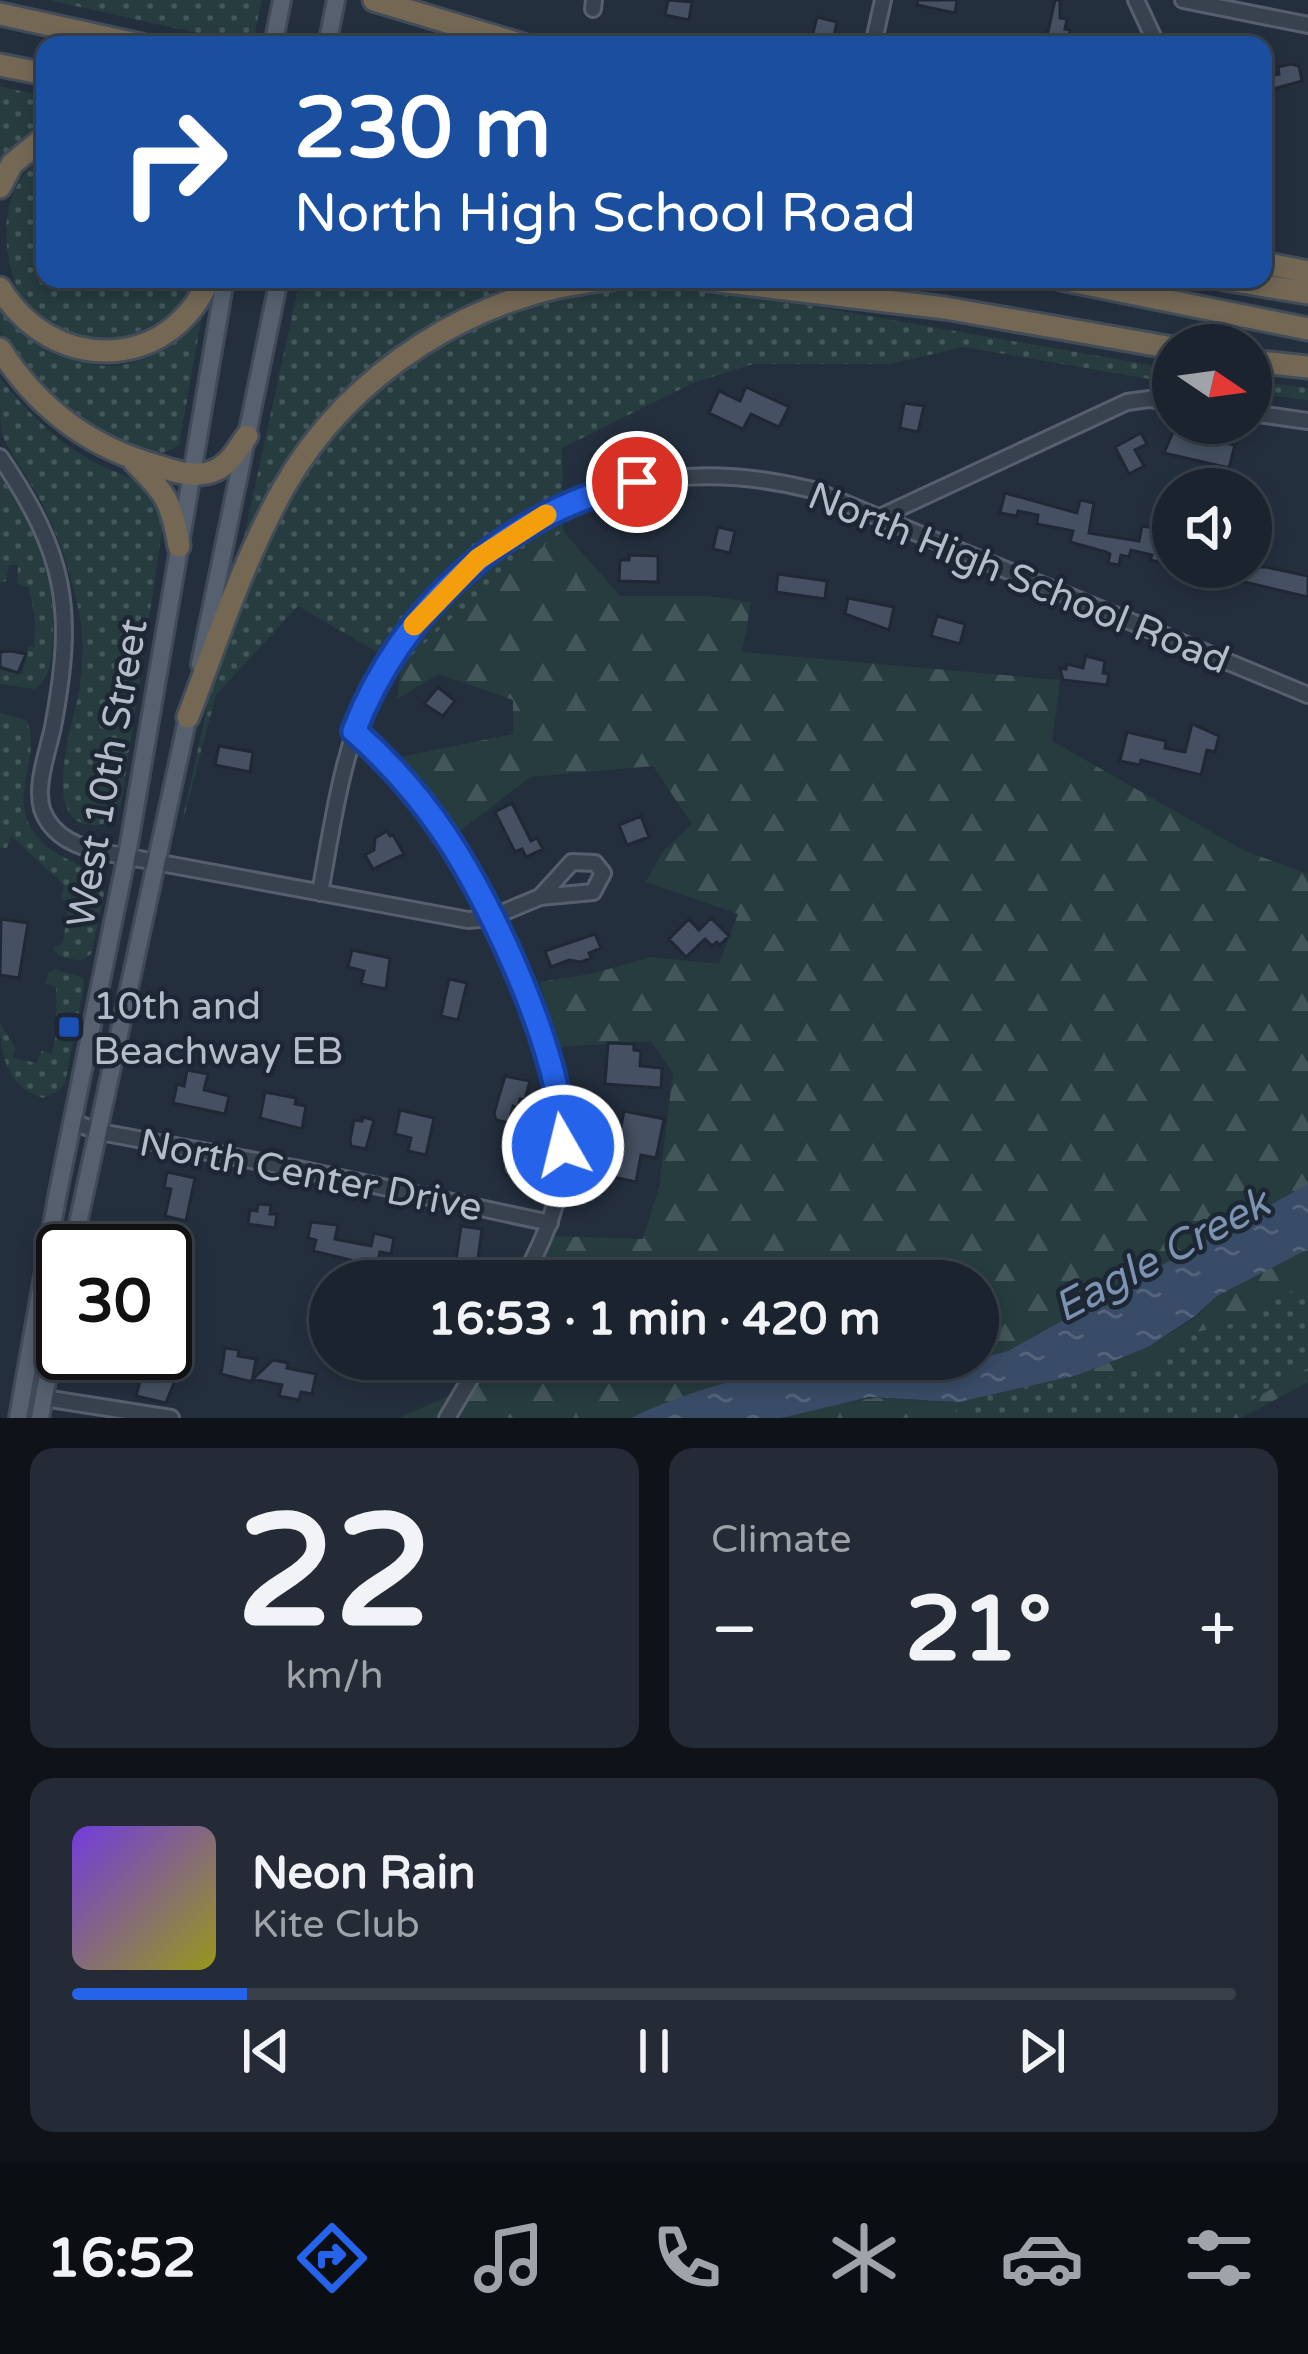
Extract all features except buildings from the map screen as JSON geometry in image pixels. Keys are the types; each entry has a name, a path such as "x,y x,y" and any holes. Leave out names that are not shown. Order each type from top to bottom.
{"highway":[{"path":"374,0 493,36"},
{"path":"0,14 100,36"},
{"path":"0,65 36,72"},
{"path":"0,187 12,164 36,144"},
{"path":"1272,264 1308,272"},
{"path":"0,287 26,322 52,340 84,351 114,352 166,333 196,304 204,288"},
{"path":"1272,287 1308,293"},
{"path":"188,717 269,516 304,457 341,411 395,364 477,314 563,288"},
{"path":"778,288 945,308 1152,344"},
{"path":"874,288 945,308"},
{"path":"1105,288 1308,329"},
{"path":"0,349 24,382 63,421 130,459 160,486 170,502 179,546"},
{"path":"1272,363 1308,367"},
{"path":"130,459 190,474 223,466 247,436"}],"main road":[{"path":"275,36 282,0"},
{"path":"328,36 336,0"},
{"name":"West 10th Street","path":"78,1224 100,1132 143,859 179,546 223,288"},
{"name":"West 10th Street","path":"18,1418 73,1122 143,859 188,717 277,288"},
{"path":"40,1418 47,1380"}],"street":[{"path":"875,36 883,0"},
{"path":"1136,0 1153,36"},
{"path":"1184,0 1308,25"},
{"path":"882,517 1127,401 1152,402"},
{"path":"1272,416 1308,421"},
{"path":"0,457 43,527 63,598 64,658 40,793 43,811 55,829 74,844 468,920 490,918 540,897"},
{"name":"North High School Road","path":"320,893 354,731 388,659 424,612 508,537 580,499 659,478 726,475 813,490 1308,695"},
{"path":"354,731 438,824 521,984 560,1107 563,1165 550,1223 532,1260"},
{"name":"North Center Drive","path":"73,1122 100,1132 550,1223"},
{"path":"447,1418 470,1380"},
{"path":"44,1398 171,1418"}],"green space":[{"path":"48,0 262,0 254,36 211,36"},
{"path":"0,86 36,95 36,129 0,163"},
{"path":"36,162 36,288 193,288 186,297 150,326 107,339 85,339 41,322 15,284 7,248 12,197"},
{"path":"298,288 716,288 1152,365 1152,379 964,347 890,364 753,364 693,383 562,448 563,531 451,619 401,666 298,606 216,695 179,836"},
{"path":"203,310 179,445 162,453 121,442 70,408 25,367 0,330 0,311 19,332 43,346 96,365 122,365 162,350"},
{"path":"0,378 59,438 145,488 165,512 121,804 111,819 99,825 77,820 67,808 64,767 80,686 81,621 52,525 2,434"},
{"path":"1272,384 1308,388 1308,400 1272,396"},
{"path":"0,475 35,536 52,597 50,664 35,689 0,684 0,670 22,674 28,647 34,647 35,619 29,588 17,583 18,565 9,565 6,581 0,583"},
{"path":"563,531 620,596 706,596 751,602 742,652 1060,680 1052,741 1245,851 1308,874 1308,1190 999,1354 999,1260 538,1260 552,1236 643,1239 659,1187 673,1073 651,1041 557,1047 540,982 651,957 719,964 738,914 646,882 663,851 692,824 653,766 530,777 460,831 396,758 513,734 513,700 439,674 397,699 401,666 451,619"},
{"path":"0,713 26,720 31,750 24,810 30,825 48,847 98,878 104,894 91,954 81,961 61,956 53,947 63,943 69,901 61,899 64,885 11,836 7,848 0,848"},
{"path":"55,969 83,978 84,985 65,1083 43,1098 22,1086 8,1069 0,1023 15,1047 13,1058 37,1063 41,1051 52,1054 56,987 45,983"},
{"path":"1308,1248 1308,1282 1234,1323 1193,1333 1149,1366 1093,1381 1078,1375 1148,1347 1196,1317 1217,1296"},
{"path":"1308,1282 1308,1368 1231,1412 1191,1418 953,1418 959,1402 1078,1375 1093,1381 1149,1366 1193,1333 1234,1323"},
{"path":"1308,1368 1308,1382 1241,1418 1191,1418 1231,1412"},
{"path":"465,1380 742,1380 631,1418 399,1418 458,1392"},
{"path":"877,1398 959,1402 953,1418 781,1418 835,1402"}],"water":[{"name":"Eagle Creek","path":"1308,1184 1308,1249 1217,1296 1148,1347 1078,1375 959,1402 869,1397 781,1418 631,1418 737,1380 999,1380 999,1353"}],"slow traffic":[{"path":"414,625 478,559 546,515"}],"place":[{"name":"10th and Beachway EB","path":"69,1027"}],"route":[{"path":"563,1146 560,1107 536,1025 464,866 415,794 354,731 388,659 424,612 478,559 559,508 637,482"}]}
